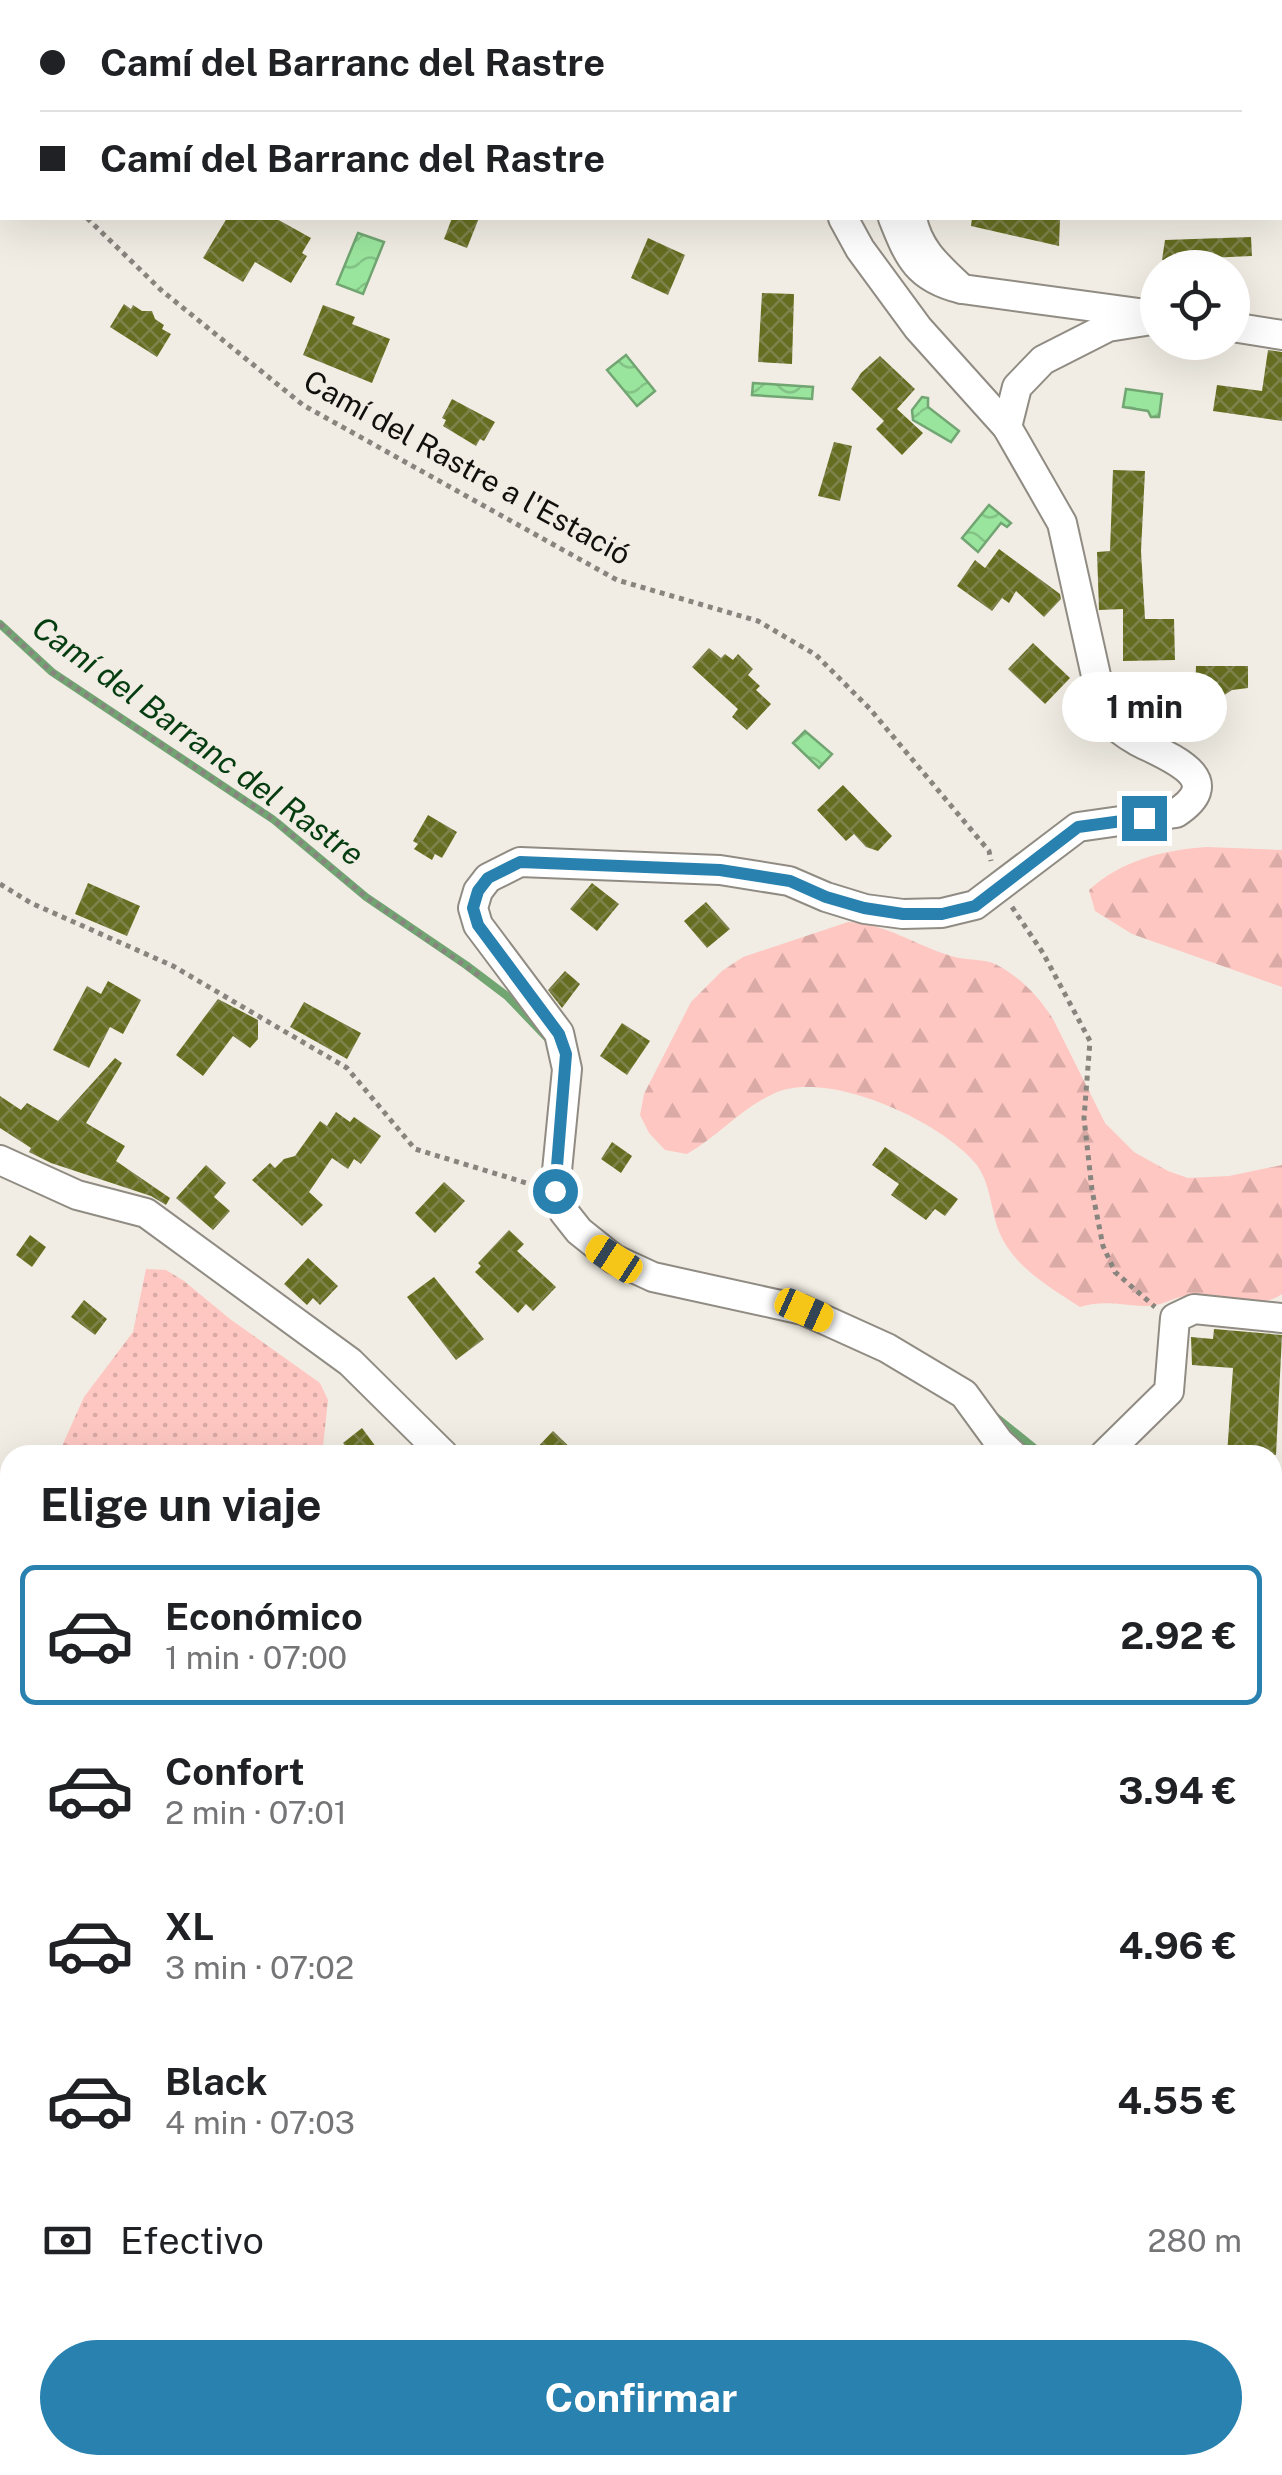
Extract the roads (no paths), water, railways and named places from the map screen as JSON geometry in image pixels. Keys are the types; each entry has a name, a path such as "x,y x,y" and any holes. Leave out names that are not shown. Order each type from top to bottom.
{"street":[{"path":"844,220 860,249 918,328 1006,426 1062,522 1105,716 1136,740 1182,762 1195,776 1197,790 1189,805 1176,814 1078,827 975,906 942,914 903,914 846,903 790,881 720,870 520,862 488,878 478,891 473,908 478,925 559,1034 566,1054 555,1191 579,1232 596,1247 653,1277 804,1310 887,1348 964,1394 1002,1445"},
{"path":"858,220 860,249"},
{"path":"894,220 916,265 941,284 1140,314"},
{"path":"912,220 928,258 962,289"},
{"path":"1006,426 1017,388 1043,360 1108,327 1140,321"},
{"path":"1250,330 1282,335"},
{"path":"0,1160 77,1195 146,1213 350,1362 434,1445"},
{"path":"1114,1445 1169,1391 1184,1314 1282,1318"}],"water":[{"path":"358,233 384,242 363,294 337,284"},
{"path":"626,355 655,391 637,406 607,370"},
{"path":"753,383 813,387 812,399 752,395"},
{"path":"1126,389 1162,394 1159,417 1123,407"},
{"path":"922,397 928,398 928,407 959,431 951,442 913,420 912,410"},
{"path":"989,505 1011,523 1007,527 1001,523 978,552 962,538"},
{"path":"805,731 832,754 819,768 793,743"}],"waterway":[{"name":"Camí del Barranc del Rastre","path":"0,624 52,672 274,820 366,897 507,996 552,1043"},
{"name":"Camí del Barranc del Rastre","path":"991,1413 1031,1445"}]}
